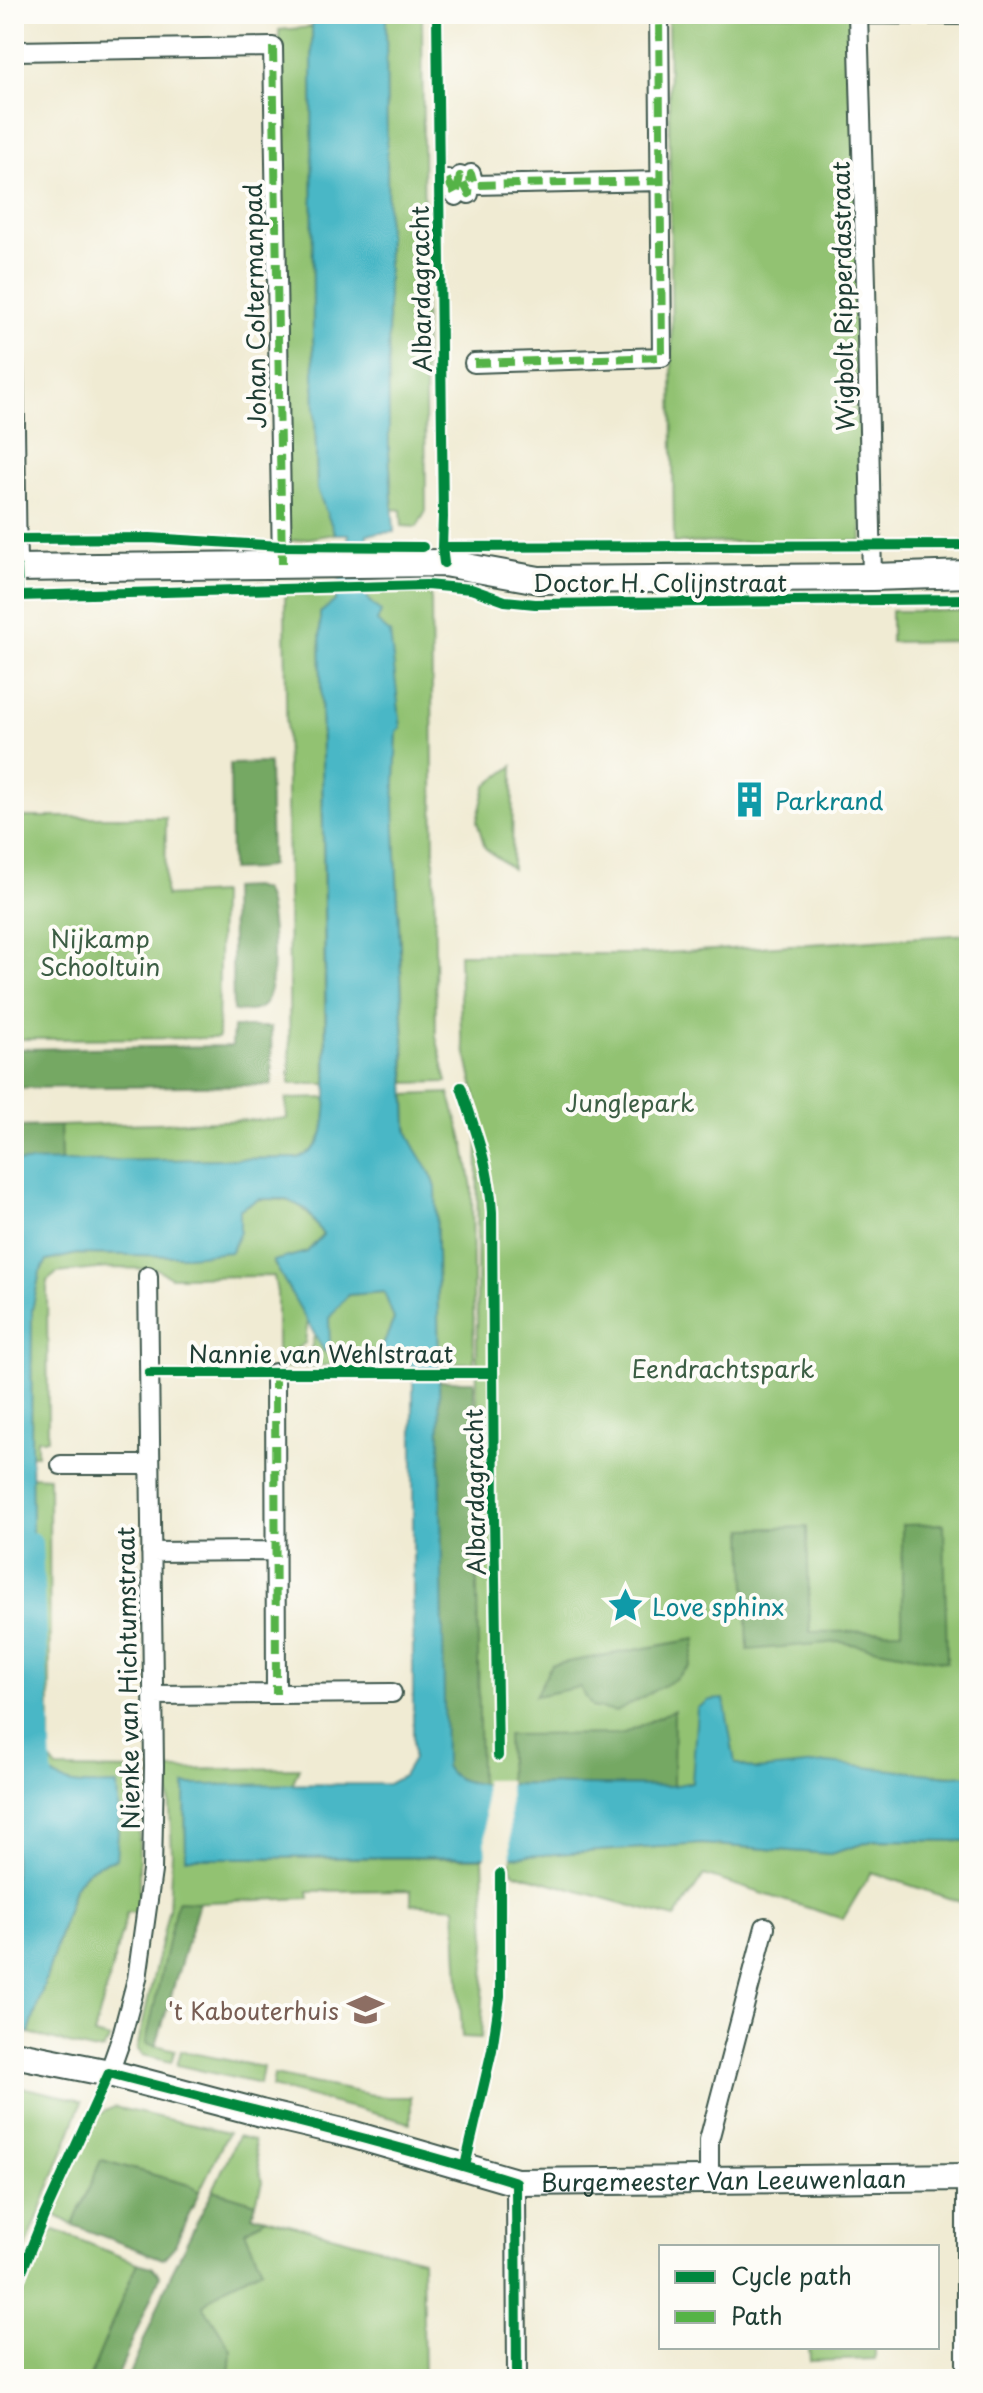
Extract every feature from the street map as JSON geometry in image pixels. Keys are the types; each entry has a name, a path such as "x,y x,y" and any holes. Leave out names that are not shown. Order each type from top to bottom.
{"street":[{"path":"474,363 662,357 659,14"},
{"path":"858,14 969,15"},
{"name":"Wigbolt Ripperdastraat","path":"858,14 872,577"},
{"name":"Johan Coltermanpad","path":"14,51 273,47 292,564"},
{"path":"447,179 456,196 460,176 469,194 471,174 474,185 661,181"},
{"path":"14,359 16,568"},
{"name":"Doctor H. Colijnstraat","path":"16,568 444,563 539,580 969,574"},
{"name":"Nienke van Hichtumstraat","path":"109,2073 137,1979 152,1871 148,1276"},
{"path":"275,1373 276,1694"},
{"path":"61,1465 149,1465"},
{"path":"151,1552 276,1551"},
{"path":"153,1695 392,1693"},
{"path":"709,2180 709,2140 765,1927"},
{"name":"Burgemeester Van Leeuwenlaan","path":"18,2055 109,2073 351,2134 516,2182 968,2177"},
{"path":"966,2379 968,2177"},
{"path":"516,2182 517,2379"}],"green space":[{"path":"386,14 422,14 426,511 417,527 402,526 401,510 393,509 389,451"},
{"path":"668,14 856,14 862,541 674,543"},
{"path":"312,27 317,488 335,534 285,542 279,30"},
{"path":"427,582 431,599 436,1036 447,1082 406,1083 394,806 397,731 377,622 368,600 366,584"},
{"path":"336,592 335,602 320,613 326,1084 290,1084 285,599 286,593"},
{"path":"891,611 969,611 969,641 891,642"},
{"path":"269,763 271,865 231,870 230,764"},
{"path":"513,766 512,869 485,848 477,821 486,786"},
{"name":"Nijkamp Schooltuin","path":"14,817 166,817 165,896 220,893 218,1038 14,1039"},
{"path":"231,888 263,890 270,913 273,949 271,984 263,1006 252,1011 233,1011"},
{"name":"Eendrachtspark","path":"969,934 969,1777 929,1774 475,1806 478,1106 461,1032 459,954 650,954"},
{"path":"233,1027 271,1027 272,1085 14,1088 14,1049 232,1046"},
{"path":"449,1093 465,1147 472,1188 474,1363 439,1364 436,1188 409,1137 406,1095"},
{"path":"327,1098 319,1142 298,1158 61,1162 60,1126 287,1119 286,1099"},
{"path":"60,1126 61,1162 14,1162 14,1127"},
{"path":"259,1199 282,1200 298,1205 323,1235 307,1252 273,1262 308,1319 305,1343 277,1361 274,1276 171,1277 157,1269 108,1268 57,1273 47,1281 48,1439 37,1439 37,1455 31,1455 32,1310 40,1272 47,1261 77,1254 188,1256 240,1232 240,1209"},
{"path":"385,1292 394,1319 381,1350 355,1358 330,1347 328,1318 348,1295"},
{"path":"315,1332 324,1351 338,1365 284,1368 311,1349"},
{"path":"439,1381 474,1381 480,1784 455,1777 445,1766"},
{"path":"31,1476 49,1477 50,1760 57,1769 137,1770 139,1913 127,1912 94,2035 110,2039 103,2050 91,2050 29,2033 76,1883 93,1866 115,1859 79,1785 63,1782 51,1774 35,1749"},
{"path":"944,1524 947,1662 840,1642 748,1650 744,1529 807,1527 810,1632 902,1631 902,1525"},
{"path":"696,1639 690,1666 675,1679 616,1712 592,1707 580,1687 535,1696 551,1665"},
{"path":"674,1710 673,1786 509,1784 507,1735 622,1734"},
{"path":"299,1768 292,1785 185,1785 186,1858 483,1858 486,1941 481,2038 462,2037 455,1907 411,1904 411,1890 308,1891 309,1898 183,1903 147,2043 175,2050 171,2062 143,2055 137,2049 169,1908 172,1853 168,1770"},
{"path":"875,1840 969,1841 969,1905 871,1872 843,1919 704,1875 675,1918 515,1873 511,1869 511,1857 702,1844 830,1854"},
{"path":"177,1901 199,1902 156,2046 146,2043"},
{"path":"181,2051 263,2067 260,2084 177,2065"},
{"path":"274,2075 383,2097 411,2097 411,2123 272,2087"},
{"path":"16,2086 82,2102 14,2279 14,2093"},
{"path":"114,2107 228,2133 199,2192 189,2185 102,2160 73,2225 53,2214 95,2116"},
{"path":"238,2136 253,2140 262,2182 256,2203 213,2190"},
{"path":"101,2160 189,2185 199,2192 174,2247 163,2259 73,2225"},
{"path":"213,2190 256,2203 252,2215 266,2218 245,2231 262,2269 225,2287 203,2305 231,2349 229,2379 128,2379 171,2274"},
{"path":"266,2218 422,2259 424,2379 229,2379 231,2349 202,2305 225,2287 262,2269 245,2231"},
{"path":"55,2230 137,2263 89,2379 14,2379 14,2316 44,2234"},
{"path":"137,2263 152,2267 160,2276 116,2379 89,2379"},
{"path":"809,2349 875,2349 875,2359 810,2361"}],"water":[{"path":"312,14 386,14 389,451 394,532 367,534 366,584 368,600 381,612 377,622 390,633 401,728 397,731 394,806 407,1129 436,1188 445,1766 455,1777 480,1784 673,1786 692,1782 697,1708 710,1700 724,1699 735,1763 756,1770 827,1763 949,1776 969,1775 969,1841 875,1840 830,1854 702,1844 511,1857 186,1858 185,1785 388,1784 403,1776 413,1759 413,1365 338,1365 381,1350 394,1319 384,1292 348,1295 329,1318 330,1347 324,1351 273,1261 307,1252 323,1235 306,1209 285,1199 259,1199 240,1209 240,1232 231,1252 188,1256 77,1254 47,1261 40,1272 32,1310 35,1749 41,1763 58,1779 79,1785 117,1785 119,1820 116,1859 91,1869 74,1888 29,2033 14,2029 14,1162 298,1158 319,1142 324,1126 327,1098 320,613 335,601 349,534 335,534 317,489"}],"pier":[{"path":"484,1780 509,1780 511,1861 486,1862"}],"waterway":[{"path":"31,1543 42,1792"}],"marked path":[{"path":"474,363 662,357 659,14"},
{"path":"273,47 282,564"},
{"path":"447,179 456,196 460,176 469,194 471,174 474,185 661,181"},
{"path":"275,1373 276,1694"}],"cycle path":[{"name":"Albardagracht","path":"437,14 444,563"},
{"path":"14,539 150,538 280,546 423,547"},
{"path":"442,547 969,545"},
{"path":"17,568 18,596 426,585 471,589 505,601 535,604 969,599"},
{"name":"Albardagracht","path":"461,1087 485,1164 492,1212 498,1756"},
{"name":"Nannie van Wehlstraat","path":"149,1373 492,1373"},
{"path":"465,2166 492,2050 500,1996 500,1874"},
{"path":"14,2291 43,2218 109,2073 516,2182 517,2379"}],"place":[{"name":"Parkrand","path":"749,800"},
{"name":"Love sphinx","path":"626,1606"},
{"name":"'t Kabouterhuis","path":"365,2010"}],"park label":[{"name":"Junglepark","path":"630,1102"}]}
